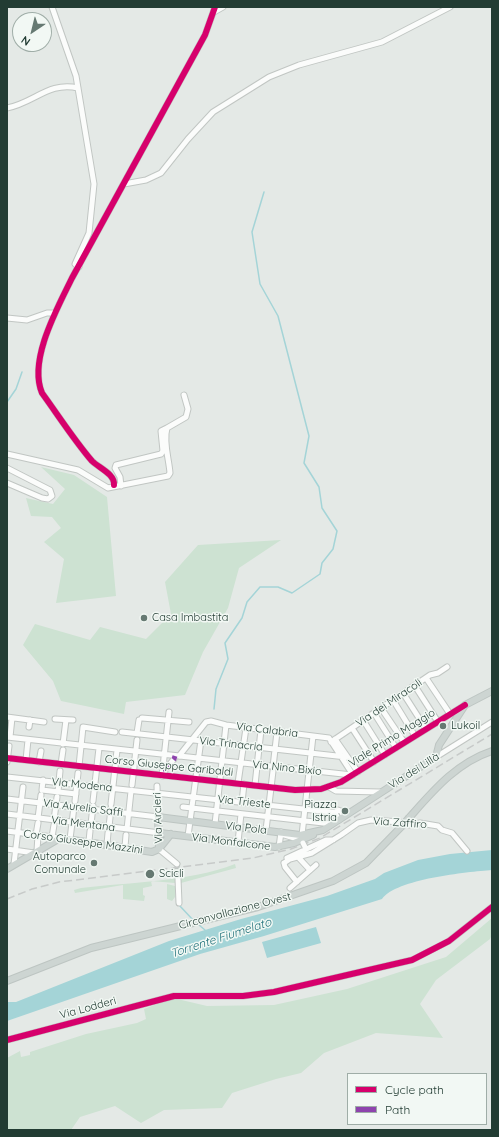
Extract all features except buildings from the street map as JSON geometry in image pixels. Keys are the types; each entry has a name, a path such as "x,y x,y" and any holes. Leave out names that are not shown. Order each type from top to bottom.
{"main road":[{"name":"Viale Primo Maggio","path":"465,705 492,690"},
{"path":"436,757 439,745 465,705"},
{"name":"Circonvallazione Ovest","path":"7,981 91,948 258,907 333,881 366,863 452,773 472,760 492,751"},
{"name":"Via dei Lillà","path":"380,792 436,757"},
{"name":"Via Pola","path":"158,817 266,830 281,833 304,843 380,792"},
{"name":"Via Arcieri","path":"158,817 160,833 159,849"},
{"name":"Via Monfalcone","path":"160,833 279,847 304,843"},
{"path":"159,849 171,834"},
{"path":"7,868 60,838"},
{"name":"Corso Giuseppe Mazzini","path":"60,838 88,841 152,852 159,849"}],"street":[{"path":"52,7 72,62 78,88 93,174 94,195 89,233 72,278 55,313 40,359 39,385 52,407 92,461 114,480 114,485"},
{"path":"77,266 124,184 205,35 215,10 223,7"},
{"path":"124,184 146,180 161,173 196,129 213,112 269,77 300,65 382,42 450,7"},
{"path":"7,108 21,105 46,91 59,86 78,88"},
{"path":"7,318 27,320 47,313 55,313"},
{"path":"121,486 120,477 115,468 116,465 161,454 163,451 167,428 186,417 188,409 184,395"},
{"path":"7,454 78,470 87,474 108,488 114,485 121,486 169,475 164,440"},
{"path":"7,468 50,490 52,496 45,499 7,483"},
{"name":"Via dei Miracoli","path":"332,740 426,678 447,667"},
{"path":"426,678 450,714"},
{"path":"414,686 438,722"},
{"path":"403,693 426,729"},
{"path":"393,700 415,736"},
{"name":"Viale Primo Maggio","path":"329,787 358,772 465,705"},
{"path":"381,708 404,742"},
{"path":"162,776 169,712"},
{"path":"374,713 396,748"},
{"path":"8,737 9,718 44,722"},
{"path":"55,719 73,720"},
{"path":"137,734 141,719 188,722"},
{"path":"29,727 30,720"},
{"path":"63,744 66,720"},
{"path":"363,720 385,755"},
{"name":"Via Calabria","path":"193,740 206,722 211,721 226,725 313,736 332,740"},
{"name":"Via dei Lillà","path":"436,757 492,722"},
{"path":"215,824 226,725"},
{"path":"79,766 83,727 115,732"},
{"path":"238,783 246,728"},
{"path":"352,728 374,762"},
{"path":"255,785 261,730"},
{"name":"Via Trinacria","path":"122,732 260,746 346,757"},
{"path":"266,830 277,732"},
{"path":"304,843 303,821 313,736"},
{"name":"Via Nino Bixio","path":"8,737 241,763 273,769 353,775"},
{"path":"26,760 28,740"},
{"path":"127,829 137,740"},
{"path":"163,769 166,769 193,740"},
{"path":"188,836 200,740"},
{"path":"332,740 340,756 353,775"},
{"path":"332,740 358,772"},
{"path":"39,762 42,741"},
{"path":"7,762 9,746"},
{"path":"91,824 98,748"},
{"path":"61,764 62,750"},
{"path":"109,827 117,750"},
{"name":"Corso Giuseppe Garibaldi","path":"7,758 271,787 307,789 329,787"},
{"path":"52,837 60,771"},
{"path":"75,801 78,773"},
{"name":"Via Modena","path":"7,776 95,787 132,788 158,794"},
{"path":"14,864 23,778"},
{"path":"7,850 35,852 43,780"},
{"path":"242,802 244,784"},
{"name":"Via Arcieri","path":"157,786 158,817"},
{"name":"Via dei Lillà","path":"329,787 336,792 380,792"},
{"path":"42,793 58,795 76,794"},
{"name":"Via Trieste","path":"158,794 333,812 342,818"},
{"name":"Via Aurelio Saffi","path":"7,799 74,807 111,807 129,814 158,817"},
{"path":"70,839 74,807"},
{"path":"183,807 332,824"},
{"name":"Via Mentana","path":"7,814 54,823 72,822 160,833"},
{"path":"238,842 241,814"},
{"name":"Via Zaffiro","path":"284,863 312,853 334,840 352,826 363,821 388,821 409,825 420,823 438,826 442,830 452,833 467,852"},
{"name":"Corso Giuseppe Mazzini","path":"7,831 60,838"},
{"path":"88,841 90,831"},
{"path":"106,844 108,833"},
{"path":"279,847 281,833"},
{"path":"125,847 126,835"},
{"path":"297,882 285,867 284,863 287,858 304,843 334,840"},
{"name":"Via Arcieri","path":"159,849 178,864"},
{"path":"298,857 310,870"},
{"path":"290,888 316,865"},
{"path":"178,879 179,902"},
{"name":"Via Lodderi","path":"7,1040 174,996 243,996 274,992 412,960 449,941 492,907"}],"green space":[{"path":"41,467 74,475 107,497 116,596 56,603 64,559 44,542 61,528 52,517 31,516 26,498 53,504 65,489"},
{"path":"281,540 239,568 228,608 203,652 185,695 126,702 124,714 61,701 53,681 23,645 35,624 90,640 100,627 146,639 171,614 165,582 198,545"},
{"path":"235,864 236,868 181,883 177,880 175,883 153,881 179,878 217,870"},
{"path":"151,881 152,886 143,888 143,895 145,896 144,901 123,899 123,885 75,893 74,890 81,888"},
{"path":"167,884 175,886 175,897 172,901 167,899"},
{"path":"492,918 492,935 490,939 436,980 420,1004 443,1038 376,1033 324,1053 301,1073 232,1093 222,1108 164,1110 141,1123 115,1106 80,1117 71,1130 7,1130 7,1058 20,1051 21,1057 30,1055 30,1052 86,1034 137,1023 146,1019 144,1009 173,998 207,1006 274,1005 347,989 446,957"}],"water":[{"name":"Torrente Fiumelato","path":"492,850 492,870 433,878 402,886 390,892 382,899 264,936 200,954 7,1021 7,1002 16,1002 169,941 241,919 327,896 375,879 384,873 418,860 450,854"},
{"path":"316,927 321,943 267,958 262,942"}],"waterway":[{"path":"214,709 216,689 228,659 225,643 242,618 247,602 260,587 278,587 292,593 320,574 322,563 333,549 337,531 322,508 319,487 304,463 309,436 278,316 260,284 252,232 264,192"},
{"path":"7,402 16,389 22,372"},
{"path":"179,905 194,921"},
{"name":"Torrente Fiumelato","path":"199,925 205,930"}],"tunnel":[{"path":"177,864 178,879"}],"railway":[{"path":"7,899 32,889 59,882 253,858 291,849 320,838 492,734"}],"marked path":[{"path":"163,769 166,769 175,756"}],"cycle path":[{"path":"114,485 114,481 109,474 92,461 85,453 42,393 39,380 39,365 42,350 46,334 72,278 205,35 215,7"},
{"path":"7,758 295,790 321,789 341,782 465,705"},
{"path":"7,1040 174,996 243,996 274,992 412,960 449,941 492,907"}],"place":[{"name":"Casa Imbastita","path":"144,618"},
{"name":"Lukoil","path":"443,726"},
{"name":"Piazza Istria","path":"345,811"},
{"name":"Autoparco Comunale","path":"94,863"},
{"name":"Scicli","path":"150,874"}]}
